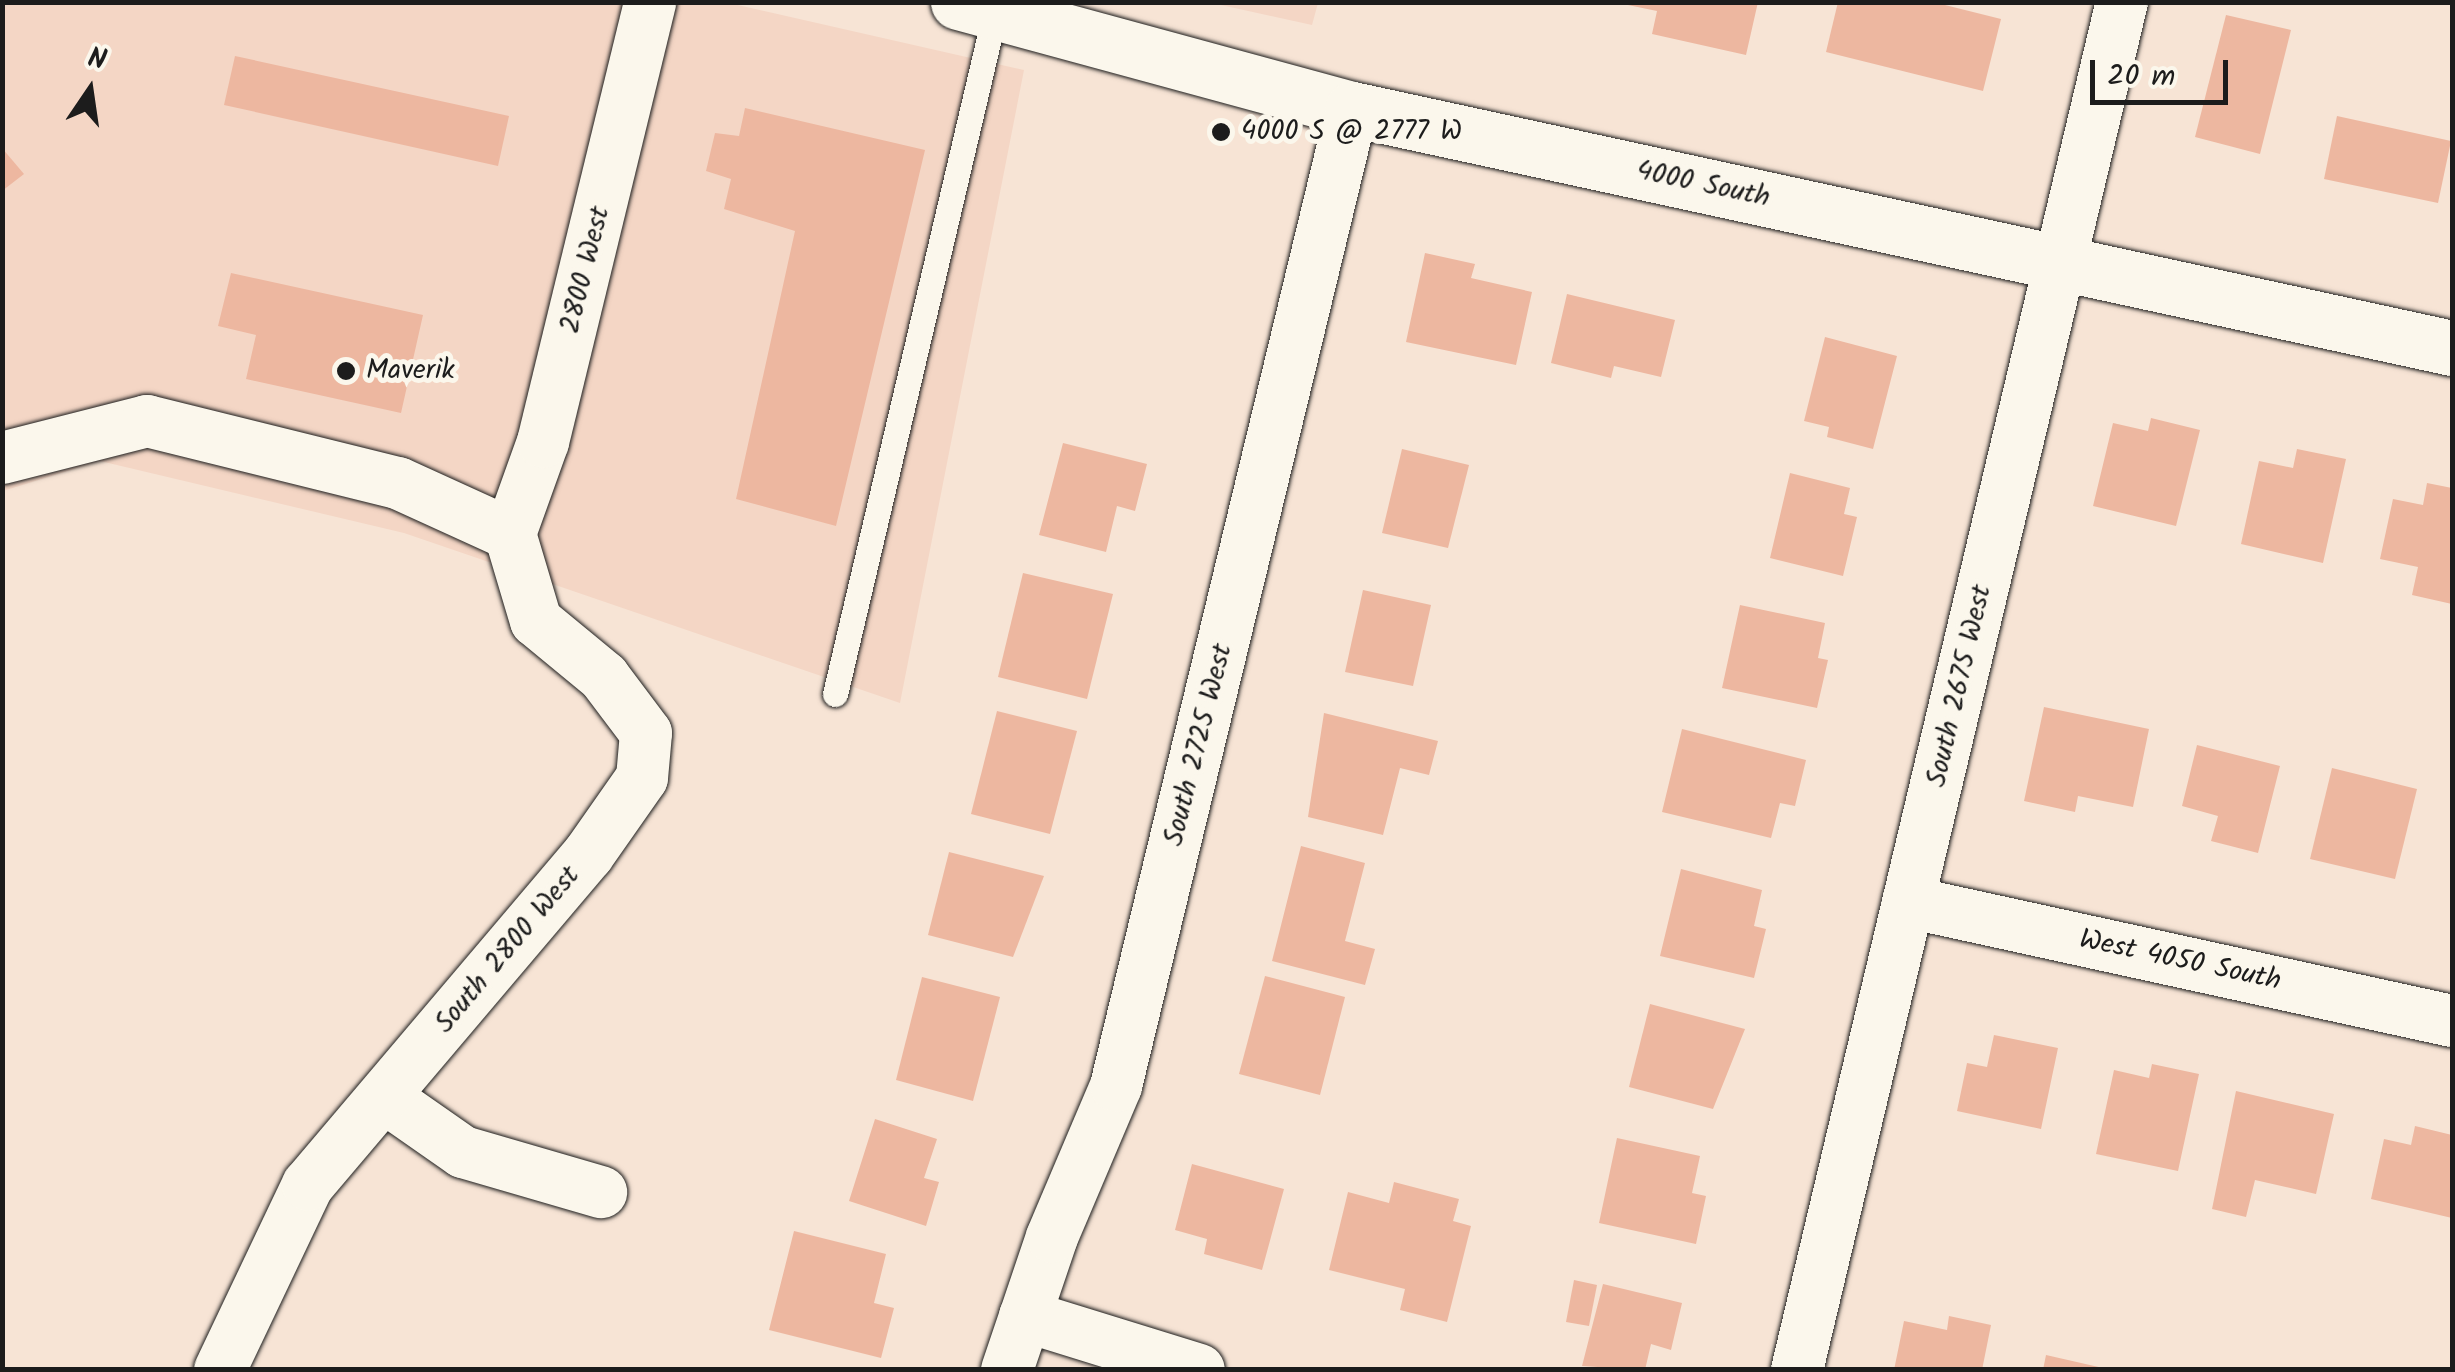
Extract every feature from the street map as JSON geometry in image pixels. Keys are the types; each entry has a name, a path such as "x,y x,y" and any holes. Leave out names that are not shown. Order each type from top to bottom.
{"street":[{"name":"2800 West","path":"510,534 539,460 650,2"},
{"name":"South 2675 West","path":"1797,1370 2122,2"},
{"name":"4000 South","path":"983,6 1352,109 2452,348"},
{"name":"South 2725 West","path":"1007,1370 1116,1086 1352,109"},
{"path":"2,458 147,421 398,483 510,534"},
{"name":"South 2800 West","path":"220,1370 308,1185 388,1099 642,778 646,733 604,677 536,621 510,534"},
{"name":"West 4050 South","path":"1908,902 2452,1021"},
{"path":"388,1099 463,1152 601,1192"},
{"path":"1026,1316 1199,1370"}],"lane":[{"path":"836,694 983,6"}],"shaded area":[{"path":"1318,2 1312,25 1212,3"},
{"path":"2,3 729,3 1024,70 900,703 404,533 100,461 3,491"}],"building":[{"path":"1758,2 1746,55 1652,34 1657,11 1623,4"},
{"path":"1838,2 1933,2 2001,19 1983,91 1826,52"},
{"path":"2226,15 2291,30 2260,154 2195,137"},
{"path":"235,56 509,116 498,166 224,105"},
{"path":"745,108 925,150 836,526 736,499 795,231 724,209 731,179 706,171 715,133 739,136"},
{"path":"2337,116 2451,141 2438,203 2324,179"},
{"path":"2,148 24,174 2,191"},
{"path":"1425,253 1475,264 1471,278 1532,292 1516,365 1406,342"},
{"path":"231,273 423,315 401,413 246,379 256,335 218,326"},
{"path":"1567,294 1675,320 1661,377 1614,366 1611,378 1551,363"},
{"path":"1825,337 1897,356 1873,449 1827,437 1829,427 1804,421"},
{"path":"2151,418 2200,430 2176,526 2093,506 2113,423 2148,431"},
{"path":"1063,443 1147,464 1135,511 1117,506 1106,552 1039,535"},
{"path":"1402,449 1469,465 1448,548 1382,533"},
{"path":"2297,449 2346,459 2323,563 2241,544 2259,461 2293,468"},
{"path":"1790,473 1850,488 1844,514 1857,517 1843,576 1770,558"},
{"path":"2427,483 2452,488 2452,604 2412,595 2418,567 2380,559 2393,499 2423,505"},
{"path":"1023,573 1113,594 1087,699 998,677"},
{"path":"1363,590 1431,605 1413,686 1345,672"},
{"path":"1740,605 1825,623 1818,658 1828,660 1817,708 1722,688"},
{"path":"2044,707 2149,729 2133,807 2078,796 2075,812 2024,801"},
{"path":"997,711 1077,731 1050,834 971,814"},
{"path":"1324,713 1438,741 1429,775 1400,768 1383,835 1308,817"},
{"path":"1682,729 1806,760 1795,806 1780,803 1771,838 1662,812"},
{"path":"2197,745 2280,766 2258,853 2211,841 2218,816 2182,806"},
{"path":"2332,768 2417,789 2395,879 2310,859"},
{"path":"1301,846 1365,863 1345,941 1375,949 1365,985 1272,961"},
{"path":"949,852 1044,876 1013,957 928,935"},
{"path":"1681,869 1762,890 1754,926 1766,929 1754,978 1660,956"},
{"path":"1265,976 1345,997 1320,1095 1239,1074"},
{"path":"922,977 1000,997 973,1101 896,1080"},
{"path":"1650,1004 1745,1029 1713,1109 1629,1087"},
{"path":"1994,1035 2058,1048 2041,1129 1957,1111 1967,1063 1987,1067"},
{"path":"2152,1064 2199,1074 2178,1171 2096,1154 2114,1070 2149,1078"},
{"path":"2236,1091 2334,1114 2316,1194 2255,1180 2246,1217 2212,1209"},
{"path":"875,1119 937,1139 924,1178 939,1182 926,1226 849,1201"},
{"path":"2415,1126 2452,1135 2452,1218 2371,1199 2384,1139 2411,1145"},
{"path":"1617,1138 1700,1156 1692,1193 1706,1196 1696,1244 1599,1223"},
{"path":"1192,1164 1284,1189 1262,1270 1204,1254 1207,1239 1175,1230"},
{"path":"1394,1182 1459,1199 1453,1221 1471,1226 1447,1322 1400,1310 1405,1289 1329,1270 1348,1192 1389,1203"},
{"path":"794,1231 886,1254 874,1303 894,1308 881,1358 769,1330"},
{"path":"1574,1280 1597,1285 1589,1326 1566,1322"},
{"path":"1603,1284 1682,1303 1671,1350 1651,1344 1645,1370 1582,1366"},
{"path":"1949,1316 1991,1325 1982,1370 1894,1370 1904,1321 1947,1330"},
{"path":"2046,1355 2103,1368 2043,1370"}],"place":[{"name":"4000 S @ 2777 W","path":"1221,132"},
{"name":"Maverik","path":"346,371"}]}
